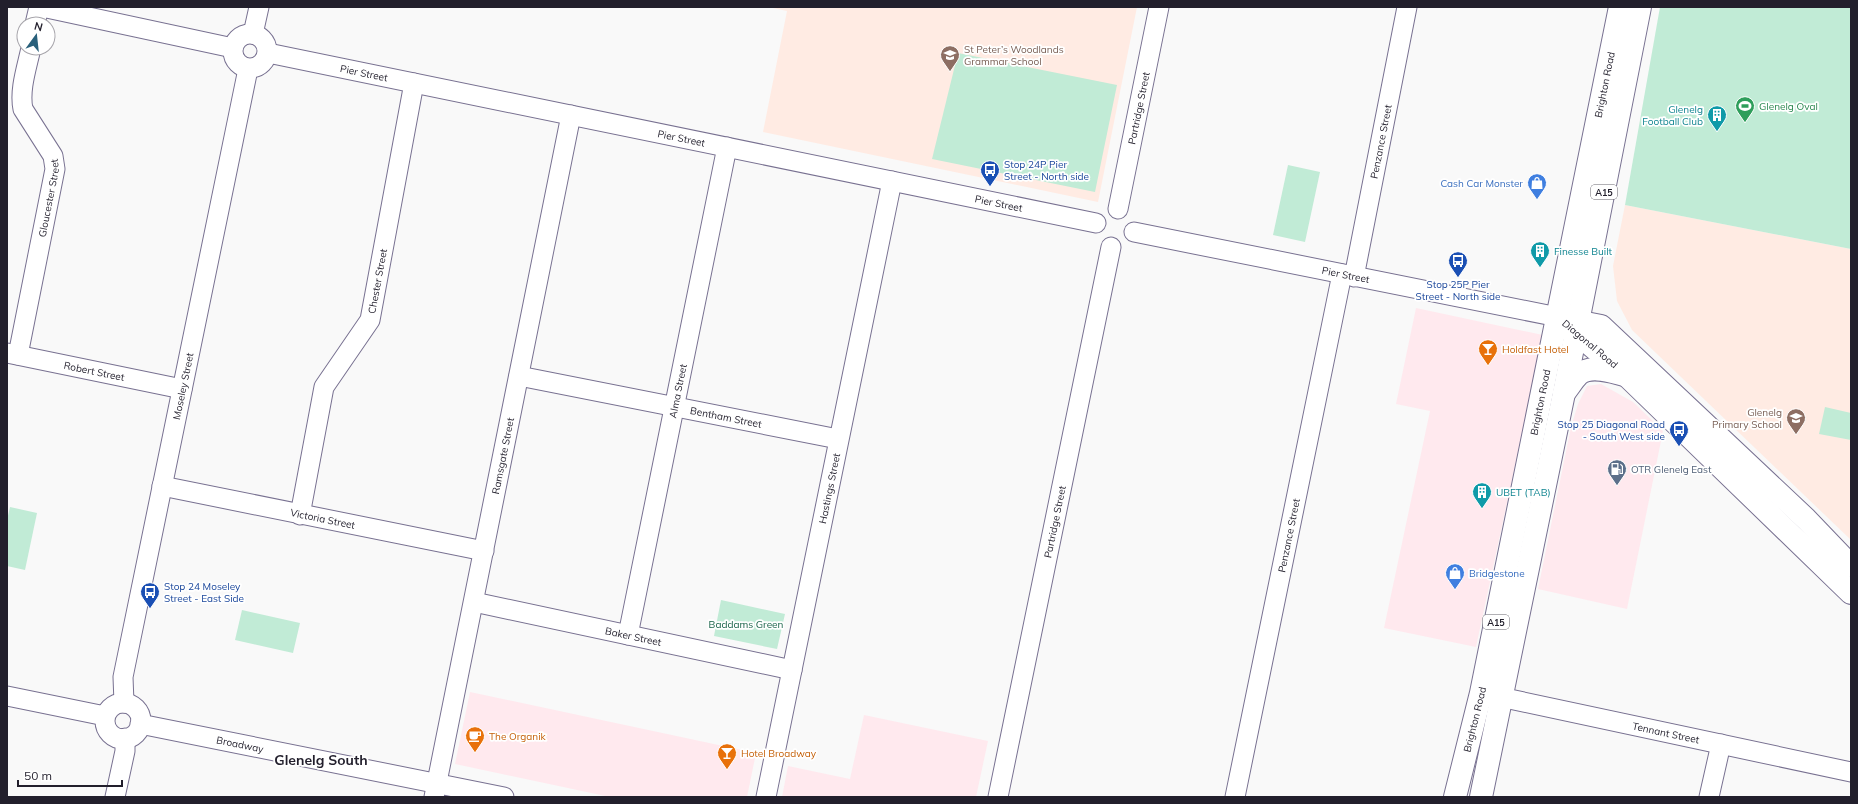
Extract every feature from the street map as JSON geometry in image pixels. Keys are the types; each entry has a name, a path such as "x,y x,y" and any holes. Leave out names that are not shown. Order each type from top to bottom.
{"main road":[{"name":"Brighton Road","path":"1480,797 1491,696 1571,324 1629,14"},
{"name":"Brighton Road","path":"1455,797 1491,696 1564,393 1571,324"},
{"name":"Diagonal Road","path":"1571,324 1626,375 1851,593"},
{"name":"Diagonal Road","path":"1571,324 1601,326 1806,519 1851,566"},
{"path":"1564,393 1578,374 1584,371 1597,370 1626,375"}],"street":[{"path":"42,7 233,48"},
{"path":"253,34 259,7"},
{"name":"Partridge Street","path":"1118,209 1159,7"},
{"name":"Penzance Street","path":"1235,797 1407,7"},
{"path":"253,34 262,39 268,53 263,63 259,67 248,69 238,64 233,54 233,48 238,39 243,36 253,34"},
{"name":"Pier Street","path":"268,53 1096,222"},
{"name":"Gloucester Street","path":"12,354 55,169 53,156 23,109 22,92 29,56"},
{"name":"Moseley Street","path":"124,703 123,677 248,69"},
{"name":"Chester Street","path":"300,515 324,387 370,320 414,83"},
{"name":"Ramsgate Street","path":"436,790 571,115"},
{"name":"Alma Street","path":"628,635 727,147"},
{"name":"Hastings Street","path":"766,797 838,439 892,181"},
{"path":"1113,209 1118,209 1128,215 1132,220 1134,232 1132,237 1123,246 1111,247 1100,241 1095,229 1096,222 1102,213 1113,209"},
{"name":"Pier Street","path":"1134,232 1348,275 1571,324"},
{"name":"Partridge Street","path":"998,797 1111,247"},
{"name":"Robert Street","path":"12,354 182,389"},
{"name":"Bentham Street","path":"519,376 838,439"},
{"name":"Victoria Street","path":"162,486 484,551"},
{"name":"Baker Street","path":"474,602 792,670"},
{"path":"7,696 105,716"},
{"name":"Tennant Street","path":"1491,696 1851,772"},
{"path":"124,703 135,708 138,713 140,724 135,734 125,738 114,736 109,732 105,722 105,716 114,705 124,703"},
{"name":"Broadway","path":"140,724 436,790 504,797"},
{"path":"115,797 125,751 125,738"},
{"path":"1709,797 1721,744"}],"shaded area":[{"name":"St Peter’s Woodlands Grammar School","path":"768,7 1137,7 1098,202 763,132 787,11"},
{"name":"Glenelg Primary School","path":"1625,205 1851,249 1851,540 1632,330 1617,301 1613,266"},
{"path":"1416,308 1543,335 1476,647 1384,628 1430,411 1396,404"},
{"path":"1601,384 1633,402 1663,431 1627,609 1538,589 1571,427 1578,404 1587,386"},
{"path":"470,692 756,753 747,797 610,797 455,764"},
{"path":"864,715 988,741 976,797 782,797 788,766 850,779"}],"green space":[{"name":"Glenelg Oval","path":"1660,7 1851,7 1851,249 1625,205"},
{"path":"958,53 1117,85 1095,192 932,159"},
{"path":"1288,165 1320,172 1305,242 1273,235"},
{"path":"1825,407 1851,413 1851,440 1819,434"},
{"path":"10,507 37,513 25,570 7,566 7,520"},
{"name":"Baddams Green","path":"721,600 785,614 777,649 714,636"},
{"path":"242,610 300,623 293,653 235,640"}],"place":[{"name":"St Peter’s Woodlands Grammar School","path":"950,72"},
{"name":"Glenelg Oval","path":"1745,123"},
{"name":"Glenelg Football Club","path":"1717,132"},
{"name":"Stop 24P Pier Street - North side","path":"990,187"},
{"name":"Cash Car Monster","path":"1537,200"},
{"name":"Finesse Built","path":"1540,268"},
{"name":"Stop 25P Pier Street - North side","path":"1458,278"},
{"name":"Holdfast Hotel","path":"1488,366"},
{"name":"Glenelg Primary School","path":"1796,435"},
{"name":"Stop 25 Diagonal Road - South West side","path":"1679,447"},
{"name":"OTR Glenelg East","path":"1617,486"},
{"name":"UBET (TAB)","path":"1482,509"},
{"name":"Bridgestone","path":"1455,590"},
{"name":"Stop 24 Moseley Street - East Side","path":"150,609"},
{"name":"The Organik","path":"475,753"},
{"name":"Hotel Broadway","path":"727,770"}],"district":[{"name":"Glenelg South","path":"321,760"}]}
